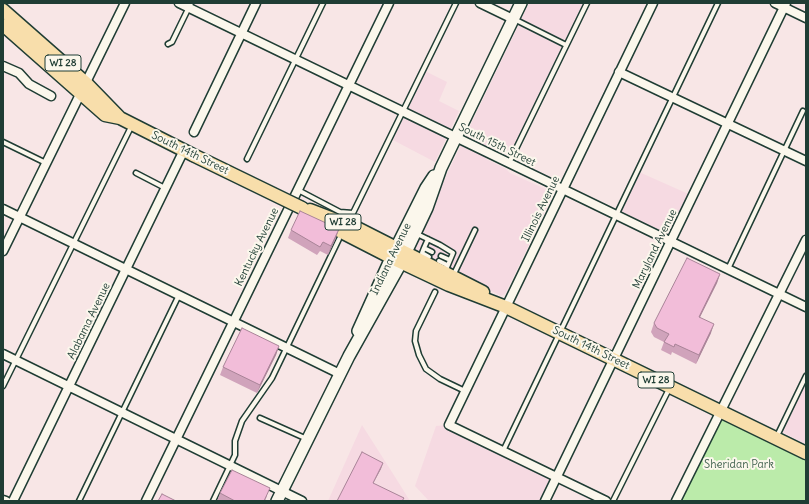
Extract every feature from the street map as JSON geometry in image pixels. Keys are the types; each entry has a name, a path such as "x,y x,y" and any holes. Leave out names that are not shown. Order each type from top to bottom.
{"main road":[{"name":"Indiana Avenue","path":"398,255 415,233 441,168 521,3"},
{"name":"WI 28","path":"3,10 86,83 120,118"},
{"name":"WI 28","path":"3,26 80,94"},
{"name":"South 14th Street","path":"80,94 105,115 120,118 302,208 327,215 379,245 476,297 506,307 806,453"},
{"name":"Indiana Avenue","path":"277,501 349,356 365,313 398,255 426,188 441,168"},
{"name":"South 14th Street","path":"398,255 446,269 506,307"}],"street":[{"path":"3,251 125,3"},
{"name":"South 15th Street","path":"179,3 190,5 242,33 806,307"},
{"path":"194,132 256,3"},
{"name":"Kentucky Avenue","path":"146,501 389,3"},
{"path":"480,3 514,19"},
{"name":"Illinois Avenue","path":"503,451 449,425 653,3"},
{"path":"775,3 785,5 806,18"},
{"name":"Maryland Avenue","path":"545,501 785,5"},
{"path":"3,66 20,74 27,83 51,96"},
{"path":"619,72 727,125 806,161"},
{"name":"Alabama Avenue","path":"13,501 166,188 189,152"},
{"path":"3,208 340,374"},
{"path":"676,501 806,240"},
{"path":"3,354 302,501"},
{"path":"503,451 606,501"}],"lane":[{"path":"248,159 323,3"},
{"path":"298,190 340,212 353,213 456,3"},
{"path":"509,163 587,3"},
{"path":"503,451 718,3"},
{"path":"168,44 172,42 190,5"},
{"path":"514,19 566,45"},
{"path":"728,269 803,111"},
{"path":"3,386 132,125"},
{"path":"3,142 46,163"},
{"path":"136,173 166,188"},
{"path":"446,269 475,230"},
{"path":"415,233 450,250 453,253 446,269"},
{"path":"213,501 235,455 235,441 242,421 265,390 339,239"},
{"path":"428,239 422,253 429,257"},
{"path":"424,248 432,252"},
{"path":"441,256 450,260"},
{"path":"435,292 416,331 415,341 419,355 426,369 440,379 465,391"},
{"path":"79,501 180,294"},
{"path":"776,438 806,376"},
{"path":"613,501 670,386"},
{"path":"260,418 307,440"}],"shaded area":[{"path":"529,3 584,3 511,156 492,147 486,159 506,169 510,173 552,192 553,195 505,294 501,296 416,251 414,243"},
{"path":"425,71 447,82 439,101 459,111 435,162 391,139"},
{"path":"639,172 693,196 671,241 617,215"},
{"path":"805,386 806,387 806,444 782,432"},
{"path":"362,425 397,480 410,501 328,501"},
{"path":"449,425 556,477 545,501 429,501 415,486 436,426"}],"green space":[{"name":"Sheridan Park","path":"722,416 806,457 806,501 681,501"}],"building":[{"path":"300,211 339,229 331,246 323,242 320,247 291,230"},
{"path":"687,258 720,274 699,317 714,324 699,355 675,344 674,347 664,342 669,334 657,328 654,323"},
{"path":"242,328 279,346 260,385 223,367"},
{"path":"362,452 383,463 373,483 404,498 402,501 337,501"},
{"path":"232,470 270,488 264,501 235,501 220,493"},
{"path":"162,494 176,501 158,501"}]}
